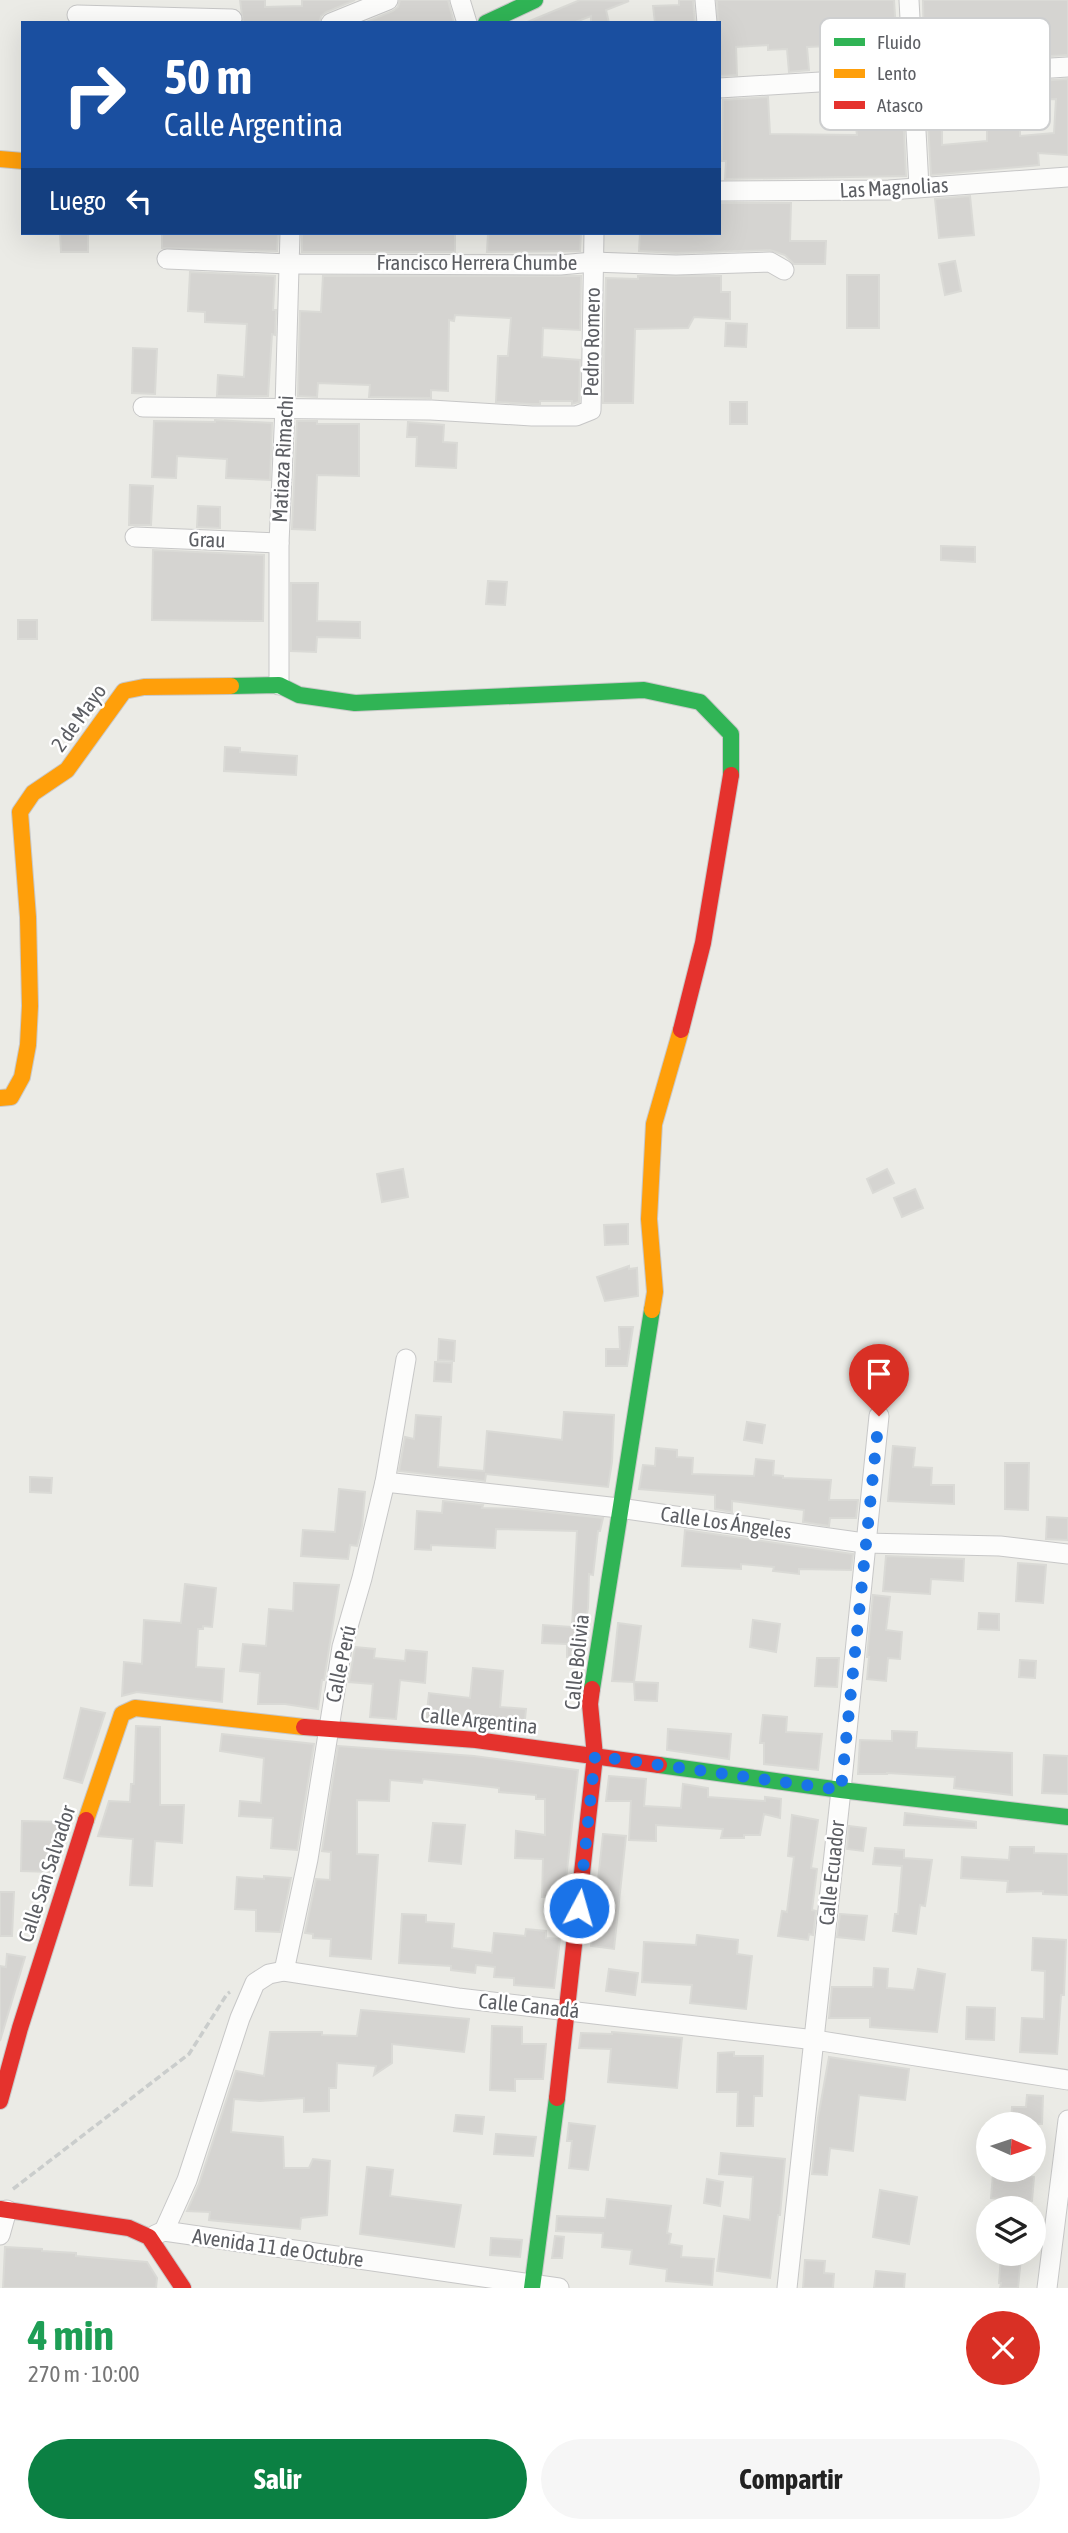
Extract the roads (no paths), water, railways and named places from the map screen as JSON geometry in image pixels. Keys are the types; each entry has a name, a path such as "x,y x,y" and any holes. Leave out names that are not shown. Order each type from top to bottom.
{"street":[{"path":"336,21 388,0"},
{"path":"460,0 466,21"},
{"path":"496,21 535,0"},
{"path":"705,0 707,21"},
{"path":"909,0 910,18"},
{"path":"77,13 233,14"},
{"path":"1050,68 1068,67"},
{"path":"721,88 820,81"},
{"path":"915,130 919,187"},
{"path":"0,159 21,161"},
{"name":"Las Magnolias","path":"721,191 875,190 1068,177"},
{"name":"Matiaza Rimachi","path":"279,684 279,543 290,235"},
{"name":"Pedro Romero","path":"285,408 454,411 532,416 576,416 591,410 594,235"},
{"name":"Francisco Herrera Chumbe","path":"167,258 289,264 560,265 593,262 770,262 784,270"},
{"path":"143,407 285,408"},
{"name":"Grau","path":"135,537 279,543"},
{"name":"2 de Mayo","path":"0,1098 11,1097 19,1089 26,1042 32,973 20,813 26,801 33,793 67,770 124,691 144,687 279,684"},
{"name":"Calle Bolivia","path":"279,684 299,695 355,703 643,690 700,702 731,734 731,772 704,943 654,1124 649,1219 655,1292 590,1704 595,1756 568,2010 533,2286"},
{"name":"Calle Perú","path":"284,1971 308,1859 342,1647 385,1482 406,1359"},
{"name":"Calle Ecuador","path":"787,2288 879,1416"},
{"name":"Calle Los Ángeles","path":"385,1482 619,1508 864,1543 1000,1546 1068,1554"},
{"name":"Calle Argentina","path":"135,1708 328,1730 475,1740 841,1790 1068,1817"},
{"name":"Calle San Salvador","path":"0,2101 20,2028 115,1730 122,1714 135,1708"},
{"path":"183,2288 157,2234 187,2180 240,2018 255,1983 269,1974 284,1971"},
{"name":"Calle Canadá","path":"284,1971 458,1998 815,2040 1068,2080"},
{"path":"1047,2288 1068,2120"},
{"path":"0,2235 6,2203"},
{"name":"Avenida 11 de Octubre","path":"6,2203 157,2234 559,2288"}]}
